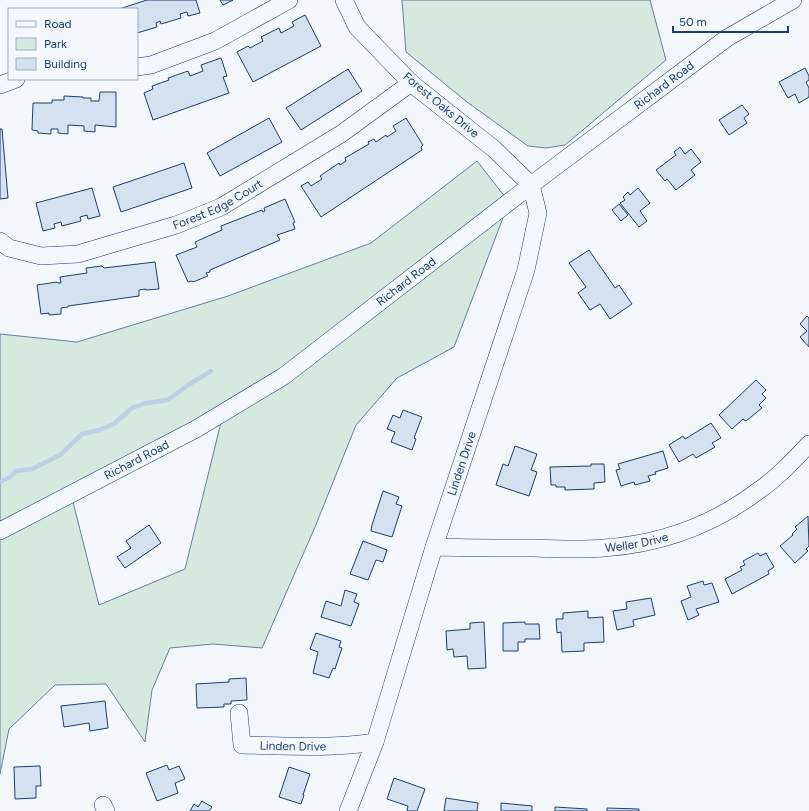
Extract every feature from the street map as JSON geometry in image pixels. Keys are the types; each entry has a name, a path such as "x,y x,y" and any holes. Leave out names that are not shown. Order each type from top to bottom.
{"street":[{"path":"138,67 151,65 215,41 289,0"},
{"name":"Forest Oaks Drive","path":"344,0 357,27 411,83 494,149 531,185"},
{"name":"Richard Road","path":"0,531 196,429 284,376 531,185 727,38 793,0"},
{"path":"0,85 13,80"},
{"name":"Forest Edge Court","path":"0,241 9,248 42,256 78,254 176,225 221,207 335,138 411,83"},
{"name":"Linden Drive","path":"348,811 375,742 434,548 526,270 538,213 531,185"},
{"name":"Weller Drive","path":"434,548 602,548 656,540 691,529 726,512 742,502 774,479 809,444"},
{"name":"Linden Drive","path":"239,713 242,745 315,747 375,742"}],"green space":[{"path":"402,0 650,0 666,60 565,145 546,148 528,146 467,102 406,52"},
{"path":"477,161 509,202 454,347 397,378 356,425 315,527 262,648 213,644 170,648 152,690 145,742 106,684 55,685 9,729 0,774 0,334 77,342 228,296 371,243","holes":["223,414 185,569 99,605 71,494"]}],"building":[{"path":"147,0 196,0 200,13 188,16 187,12 180,14 181,18 161,24 160,21 156,23 157,27 138,33 138,8 122,8"},
{"path":"220,0 233,0 223,5"},
{"path":"305,15 321,46 253,82 237,52 248,46 250,48 263,41 261,37 279,28 281,33 294,26 292,22"},
{"path":"221,58 227,76 223,77 229,93 153,120 144,93 153,89 152,86 169,80 168,78 188,71 190,76 203,71 201,65"},
{"path":"805,68 809,76 809,80 806,82 809,88 809,97 799,103 795,94 788,98 779,82"},
{"path":"348,69 362,91 301,130 286,108"},
{"path":"100,92 116,92 116,127 95,125 95,132 84,131 84,126 68,125 68,134 58,133 58,129 51,129 51,134 38,133 38,131 32,130 33,103 52,103 52,100 64,100 64,96 91,98 91,101 99,101"},
{"path":"742,105 749,114 744,118 747,123 729,135 719,120"},
{"path":"269,118 282,142 220,176 207,153"},
{"path":"406,118 423,145 421,147 422,150 321,217 301,186 308,182 311,186 322,179 320,176 339,163 340,165 346,161 345,158 369,144 368,142 374,139 376,142 386,135 387,137 396,131 393,126"},
{"path":"0,129 2,129 8,198 0,199"},
{"path":"680,147 685,154 691,149 701,162 691,170 695,175 676,190 667,179 665,181 656,170 676,155 674,152"},
{"path":"184,163 192,188 121,212 113,187"},
{"path":"92,188 100,216 88,219 87,215 80,217 81,221 62,226 61,222 54,224 55,228 43,231 36,203"},
{"path":"638,188 650,203 640,211 647,221 639,227 620,203 625,200 623,197 628,192 630,195"},
{"path":"285,199 295,222 293,223 295,229 277,235 280,240 210,270 210,272 206,273 208,276 193,282 188,282 176,255 197,247 195,242 222,230 221,226 262,210 263,212 265,211 264,208"},
{"path":"619,204 628,215 621,221 612,210"},
{"path":"589,250 615,288 619,285 632,304 610,319 600,304 590,310 578,293 586,287 569,263"},
{"path":"155,262 159,289 139,290 139,296 68,306 61,308 61,314 41,314 37,285 57,282 61,283 60,277 87,273 86,268 102,266 104,268"},
{"path":"807,316 809,318 809,347 800,337 807,331 800,324"},
{"path":"756,380 766,390 762,394 766,398 759,405 762,408 746,421 743,419 732,429 719,415"},
{"path":"403,410 422,417 414,438 416,439 412,450 391,442 395,432 387,429 393,415 400,418"},
{"path":"711,423 721,438 712,443 715,447 696,458 693,454 679,462 669,445 683,436 685,439"},
{"path":"515,446 537,454 531,470 537,472 529,496 496,485 503,464 508,466"},
{"path":"663,451 668,468 648,476 650,481 635,485 634,482 621,486 616,470 620,469 618,464"},
{"path":"591,464 604,464 605,482 594,483 594,489 565,490 565,487 556,487 556,485 551,485 550,467 591,466"},
{"path":"383,491 399,497 396,504 402,506 392,537 371,531"},
{"path":"808,516 809,546 806,549 808,551 795,563 780,546 793,535 792,534 797,529 795,527"},
{"path":"149,525 161,543 125,568 117,557 131,548 126,541"},
{"path":"363,541 387,550 383,562 376,560 368,580 350,574"},
{"path":"758,553 760,556 766,553 774,567 768,571 769,574 732,594 725,579 742,570 740,567 745,565 743,561"},
{"path":"703,581 704,585 712,583 719,602 696,609 699,615 688,620 681,601 691,597 687,586"},
{"path":"345,590 357,594 354,602 359,604 351,626 321,617 326,601 341,606"},
{"path":"651,598 655,615 633,620 634,626 617,630 613,611 627,609 626,602"},
{"path":"588,611 588,618 603,617 604,642 584,643 584,651 562,652 561,632 557,633 556,619 563,619 563,613"},
{"path":"484,622 486,668 468,669 467,656 454,657 453,649 447,650 446,631 470,629 470,623"},
{"path":"525,622 525,624 539,624 540,639 525,639 525,642 518,642 518,651 503,651 503,623"},
{"path":"316,633 341,641 339,647 342,648 335,669 333,668 329,678 313,673 318,652 310,649"},
{"path":"246,678 247,700 231,701 231,704 224,704 224,707 197,708 196,684 229,682 229,679"},
{"path":"105,701 108,728 90,731 89,723 64,727 61,706"},
{"path":"167,765 169,770 179,766 185,779 175,783 178,793 157,801 146,773"},
{"path":"40,766 41,786 36,786 36,798 15,799 14,767"},
{"path":"289,767 310,774 301,804 279,797"},
{"path":"394,778 425,789 417,811 407,811 408,806 387,799"},
{"path":"446,798 478,803 477,811 444,811"},
{"path":"202,801 212,807 209,811 190,811 194,804 198,807"},
{"path":"501,803 532,806 532,811 501,811"},
{"path":"555,807 587,809 587,811 555,811"},
{"path":"607,808 639,809 639,811 607,811"}],"waterway":[{"path":"0,482 10,477 16,471 32,469 60,455 82,434 99,430 114,424 132,408 146,403 168,400 188,385 211,371"}]}
